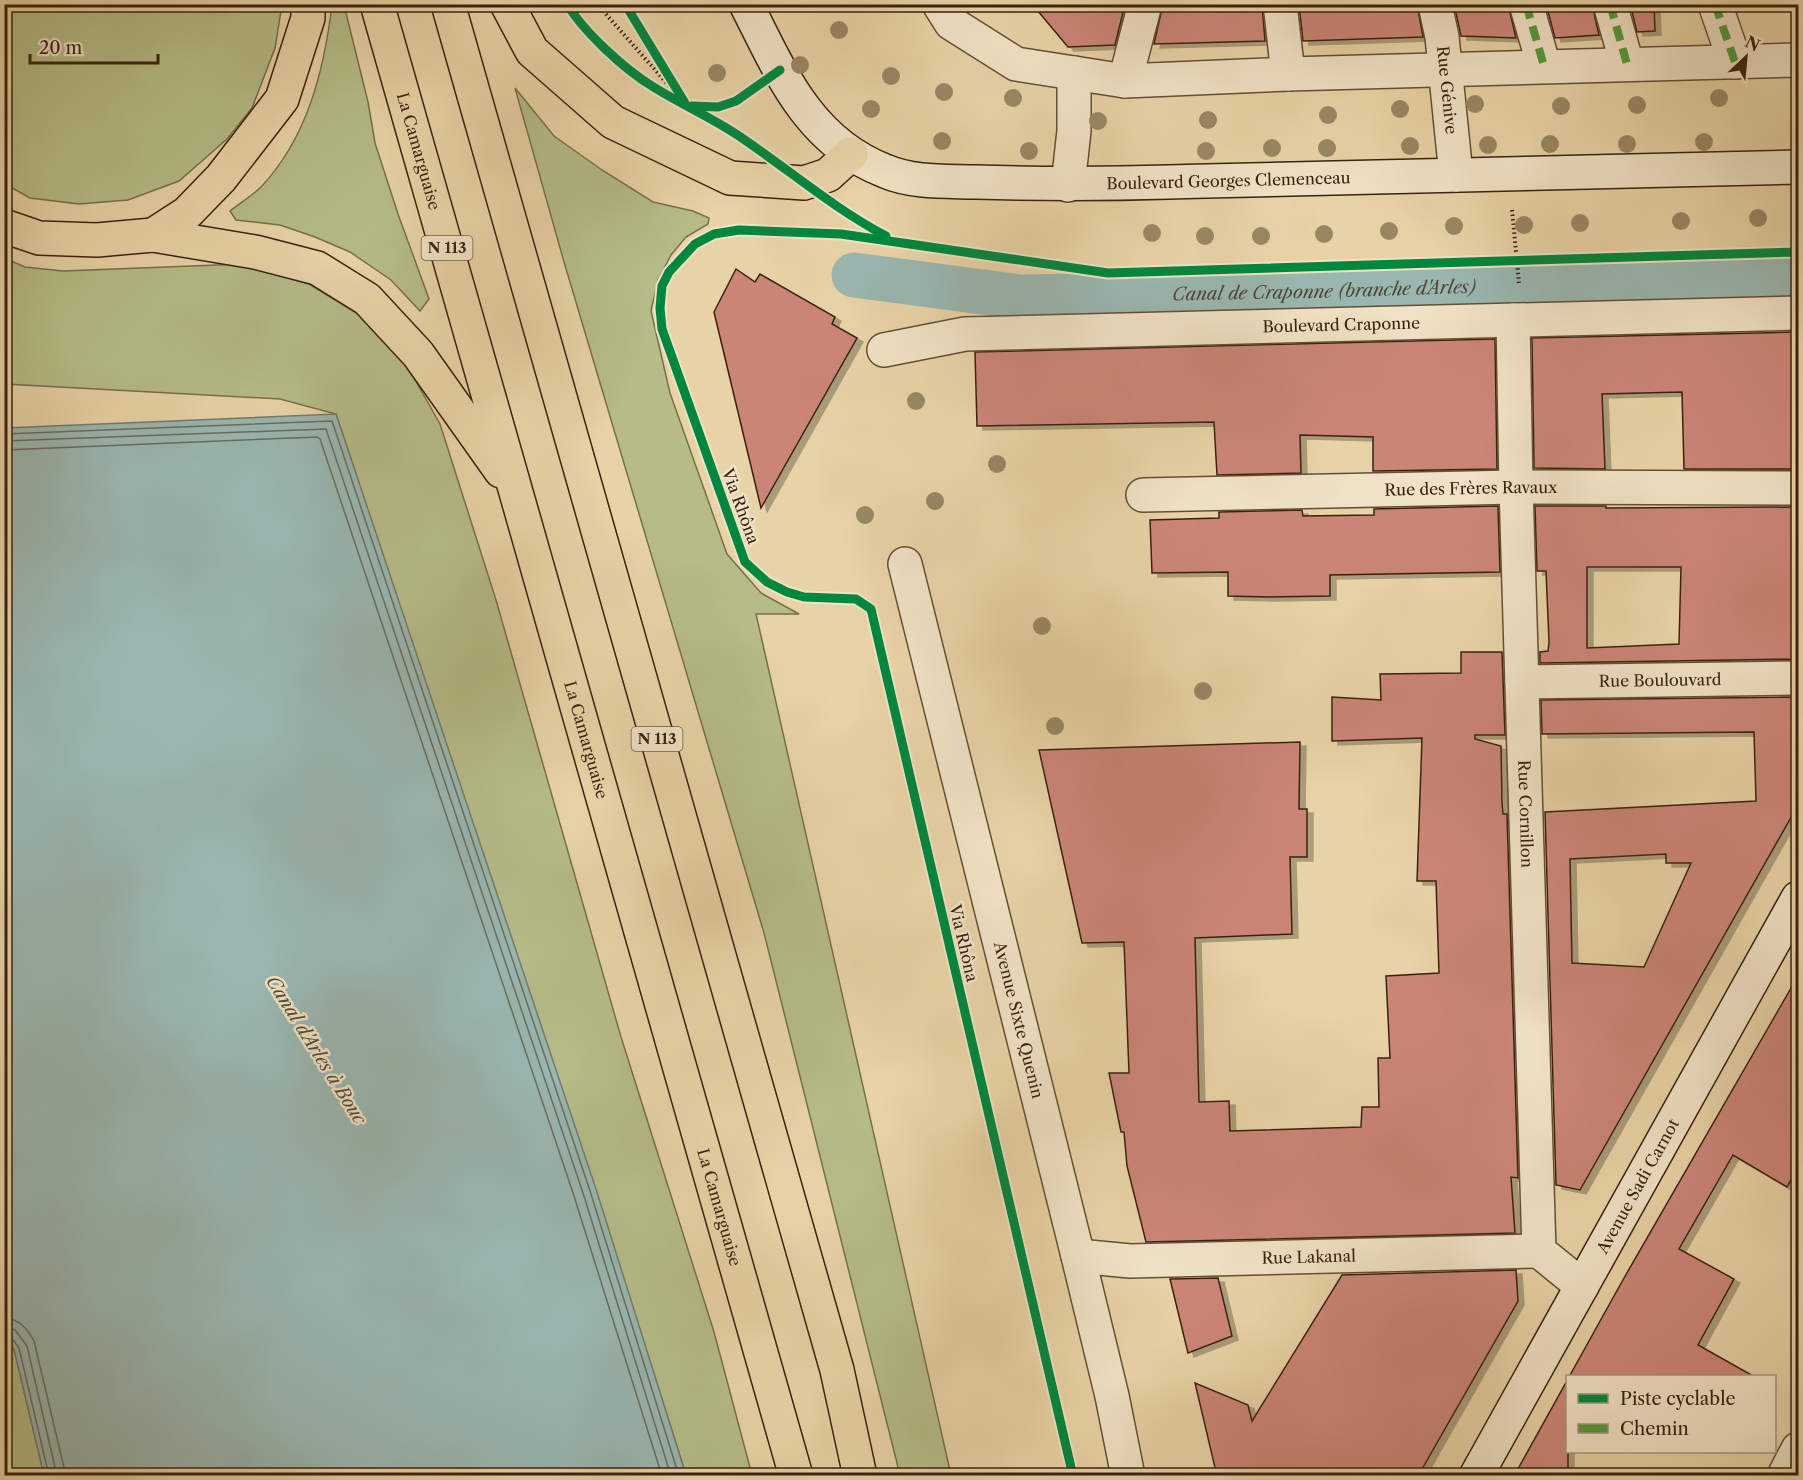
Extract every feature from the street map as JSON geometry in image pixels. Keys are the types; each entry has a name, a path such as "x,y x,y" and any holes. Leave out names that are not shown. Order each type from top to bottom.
{"highway":[{"path":"153,235 187,213 221,178 282,99 308,18 308,4"},
{"name":"La Camarguaise","path":"377,4 796,1476"},
{"name":"N 113","path":"448,4 834,1358 860,1476"},
{"path":"507,4 532,51 613,122 730,178 804,183 828,175 851,154"},
{"path":"4,226 39,238 97,240 153,235 255,252 318,268 367,300 418,354 516,492"}],"street":[{"name":"Boulevard Georges Clemenceau","path":"746,4 780,70 805,112 840,147 851,154 886,172 920,180 1068,185 1798,167"},
{"path":"939,4 951,23 1016,64 1125,81 1544,66 1798,60"},
{"path":"1125,81 1144,4"},
{"path":"1280,4 1288,74"},
{"name":"Rue Génive","path":"1435,4 1442,37 1456,175"},
{"path":"1526,4 1544,66"},
{"path":"1610,4 1627,64"},
{"path":"1715,4 1735,62"},
{"path":"1068,185 1074,131 1074,73"},
{"name":"Boulevard Craponne","path":"884,350 964,334 1798,313"},
{"name":"Rue Cornillon","path":"1513,320 1539,1251"},
{"name":"Rue des Frères Ravaux","path":"1143,495 1516,487 1798,488"},
{"name":"Avenue Sixte Quenin","path":"904,564 1078,1256 1128,1476"},
{"name":"Rue Boulouvard","path":"1522,682 1798,678"},
{"name":"Avenue Sadi Carnot","path":"1476,1476 1798,898"},
{"path":"1539,1251 1582,1286"},
{"name":"Rue Lakanal","path":"1078,1256 1130,1261 1539,1251"},
{"path":"1784,1476 1798,1449"}],"path":[{"path":"597,4 620,32 693,107"},
{"path":"656,55 693,107"},
{"path":"659,90 693,107"},
{"path":"1509,174 1520,283"}],"green space":[{"path":"4,5 282,5 275,48 252,108 227,139 179,181 128,200 79,204 30,198 5,184"},
{"path":"332,5 344,5 368,102 375,143 429,299 420,311 391,280 350,252 280,225 236,220 230,211 262,186 278,167 302,124 318,78"},
{"path":"515,88 554,136 602,170 653,202 693,211 709,218 708,224 686,237 671,255 658,280 651,311 670,393 727,554 761,593 799,614 756,614 951,1475 900,1475 764,933 564,262"},
{"path":"4,258 25,267 63,271 243,264 309,284 358,314 405,362 440,424 496,600 621,1037 714,1332 752,1475 686,1475 608,1230 336,414 280,399 5,384"},
{"path":"4,1338 14,1349 44,1475 5,1475"}],"water":[{"name":"Canal d'Arles à Bouc","path":"336,414 596,1189 686,1475 44,1475 14,1349 4,1338 5,428"}],"building":[{"path":"1032,4 1125,4 1115,45 1068,47"},
{"path":"1163,4 1262,4 1265,41 1154,44"},
{"path":"1299,4 1417,4 1423,37 1303,41"},
{"path":"1454,4 1508,4 1516,38 1461,36"},
{"path":"1546,4 1592,4 1599,35 1555,38"},
{"path":"1630,4 1654,4 1655,31 1637,32"},
{"path":"736,269 755,282 760,274 835,317 832,324 857,338 761,508 714,312"},
{"path":"1798,332 1798,469 1684,469 1682,392 1602,394 1605,469 1534,468 1532,338"},
{"path":"1495,339 1497,469 1373,471 1373,437 1300,435 1301,473 1217,475 1214,422 977,426 975,352"},
{"path":"1498,506 1500,572 1330,575 1330,596 1268,597 1228,596 1228,572 1152,573 1150,520 1219,518 1219,512 1302,510 1303,516 1374,515 1374,509"},
{"path":"1535,506 1798,507 1798,659 1540,663 1540,652 1548,651 1549,642 1546,571 1537,571","holes":["1587,567 1681,567 1679,644 1587,648"]},
{"path":"1461,652 1502,652 1505,735 1475,735 1475,739 1501,746 1502,803 1503,814 1507,814 1518,1178 1511,1177 1515,1233 1146,1242 1127,1166 1124,1132 1121,1132 1109,1073 1129,1073 1124,942 1082,943 1039,750 1300,742 1299,809 1307,809 1307,857 1290,857 1292,934 1195,938 1199,1102 1229,1101 1230,1131 1361,1127 1362,1107 1379,1107 1378,1058 1390,1058 1386,976 1439,973 1436,881 1417,881 1422,738 1332,741 1332,697 1381,700 1380,674 1461,673"},
{"path":"1798,697 1798,805 1580,1190 1556,1185 1545,812 1756,801 1754,732 1542,734 1541,700","holes":["1666,854 1666,863 1691,863 1644,967 1572,963 1570,859"]},
{"path":"1798,976 1798,1167 1787,1187 1733,1155 1679,1249 1734,1279 1698,1345 1751,1375 1570,1375"},
{"path":"1516,1270 1518,1301 1418,1476 1217,1476 1195,1383 1248,1405 1252,1421 1342,1275"},
{"path":"1218,1278 1232,1336 1188,1353 1170,1279"},
{"path":"1566,1383 1568,1476 1514,1476"}],"waterway":[{"name":"Canal de Craponne (branche d'Arles)","path":"854,275 1020,297 1315,292 1798,276"}],"marked path":[{"path":"1526,4 1544,66"},
{"path":"1610,4 1627,64"},
{"path":"1715,4 1735,62"}],"cycle path":[{"path":"567,4 594,38 641,79 728,129 829,201 886,236"},
{"path":"625,4 685,103"},
{"path":"692,106 718,107 736,101 780,70"},
{"name":"Via Rhôna","path":"1073,1476 871,609 856,599 804,597 787,592 767,582 745,562 662,329 660,308 662,286 669,272 695,244 714,234 739,230 841,234 1108,273 1798,252"}]}
